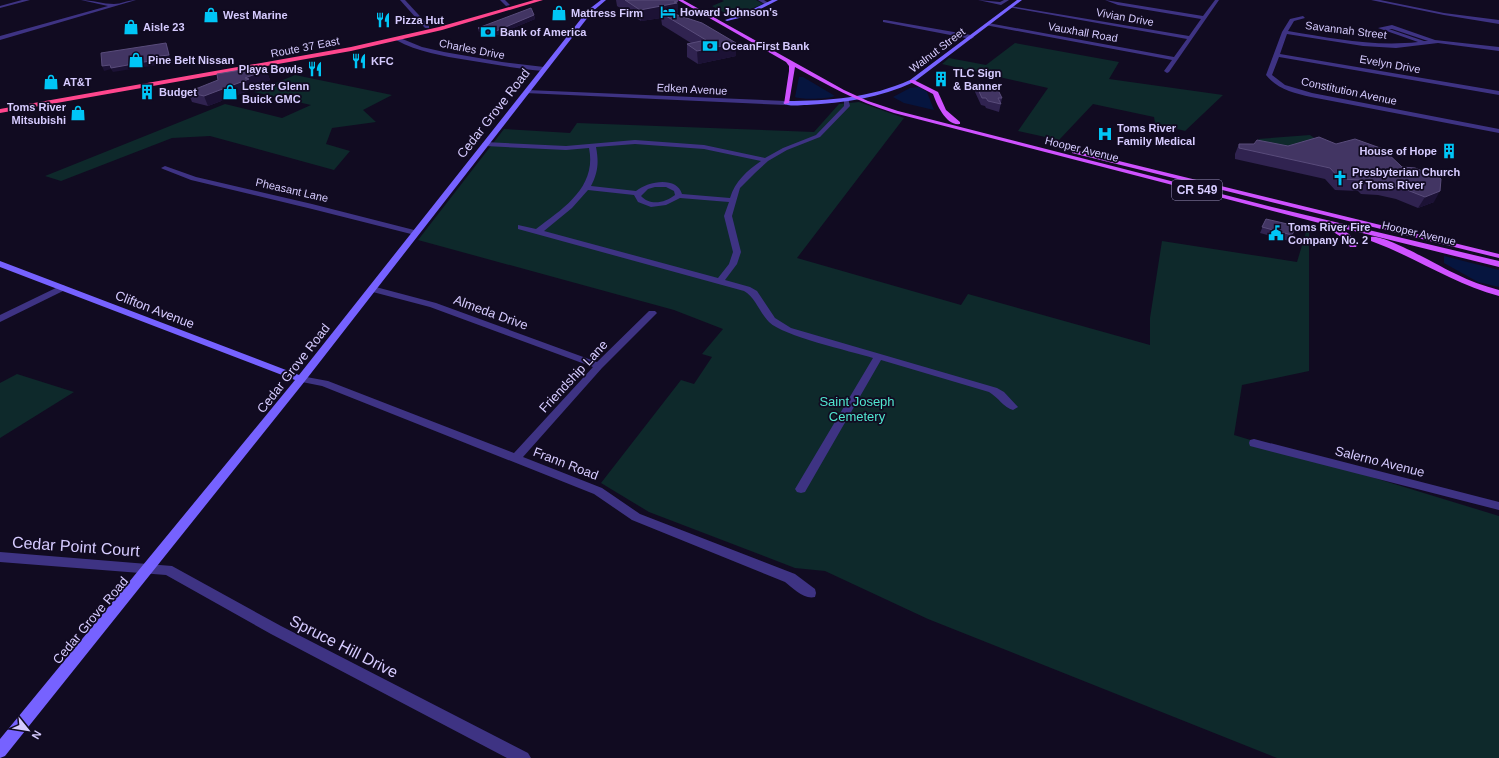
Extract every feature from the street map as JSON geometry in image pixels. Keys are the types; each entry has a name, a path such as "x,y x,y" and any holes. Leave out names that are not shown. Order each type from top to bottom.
{"highway":[{"name":"Route 37 East","path":"0,105 290,56 427,27 522,0"},
{"name":"Route 37 East","path":"0,111 236,71 398,39 473,20 540,0"}],"main road":[{"name":"Hooper Avenue","path":"680,0 857,98 913,117 1284,212 1499,264"},
{"name":"Hooper Avenue","path":"691,0 848,88 897,107 1164,175 1499,256"},
{"path":"786,103 792,71 792,66 788,61"},
{"path":"912,81 936,93 945,114 958,123"},
{"path":"1164,175 1269,205 1284,212"},
{"path":"1321,221 1346,236 1353,245"},
{"path":"1321,221 1379,240 1463,280 1499,293"}],"street":[{"path":"0,7 28,0"},
{"path":"83,0 113,6"},
{"path":"0,38 134,0"},
{"path":"402,0 427,27"},
{"path":"502,0 508,5"},
{"name":"Cedar Grove Road","path":"0,751 301,379 590,11 604,0"},
{"path":"760,0 768,4"},
{"path":"727,20 745,15 776,0"},
{"path":"980,0 1001,4 1007,0 1019,1"},
{"path":"1107,0 1118,4 1204,18"},
{"path":"1167,70 1217,0"},
{"path":"1373,0 1499,22"},
{"name":"Walnut Street","path":"857,98 897,89 912,81 1019,1"},
{"path":"1414,8 1424,2"},
{"name":"Vivian Drive","path":"1010,7 1190,38"},
{"name":"Constitution Avenue","path":"1303,17 1292,20 1285,32 1269,72 1269,75 1276,82 1290,89 1311,95 1499,131"},
{"path":"885,21 971,37"},
{"name":"Vauxhall Road","path":"988,25 1175,59"},
{"path":"1424,42 1381,28 1392,27 1438,41"},
{"name":"Savannah Street","path":"1285,32 1363,44 1396,46 1438,41 1499,49"},
{"name":"Charles Drive","path":"398,39 406,44 437,52 512,66 544,70"},
{"name":"Evelyn Drive","path":"1277,55 1499,93"},
{"name":"Edken Avenue","path":"527,92 786,103 828,102 857,98"},
{"path":"720,281 733,264 737,252 728,216 737,187 752,171 766,160 785,149 818,136 847,106 846,99"},
{"path":"485,144 566,148 635,142 704,147 766,160"},
{"path":"537,232 565,211 576,201 586,188 594,174 595,154 592,146"},
{"name":"Pheasant Lane","path":"165,168 172,172 342,213 415,233"},
{"path":"586,188 638,193 645,187 663,184 674,187 679,193 678,196"},
{"path":"638,193 637,196 639,199 650,204 670,202 678,196 733,200"},
{"path":"521,227 747,289 754,293 772,320 788,330 993,390 1000,394 1013,407"},
{"name":"Clifton Avenue","path":"0,264 301,379"},
{"path":"0,319 62,288"},
{"name":"Almeda Drive","path":"372,289 433,305 599,366"},
{"name":"Friendship Lane","path":"515,459 599,366 652,313"},
{"path":"801,489 879,356"},
{"name":"Frann Road","path":"301,379 324,383 598,491 636,517 790,578 810,593"},
{"name":"Salerno Avenue","path":"1254,443 1499,506"},
{"name":"Cedar Point Court","path":"0,557 149,568"},
{"name":"Spruce Hill Drive","path":"149,568 168,570 276,630 523,758"}],"green space":[{"path":"722,0 756,0 763,4 734,16 712,6 724,1"},
{"path":"1015,43 1119,62 1109,79 1223,95 1185,131 1155,123 1154,117 1093,104 1059,140 1018,131 1048,88 942,64 949,58 986,65"},
{"path":"295,75 392,95 363,110 376,122 332,128 326,144 350,151 334,170 210,136 172,138 61,181 45,176 225,104 282,118 311,105 254,92"},
{"name":"Saint Joseph Cemetery","path":"859,102 904,118 797,258 961,305 968,294 1150,345 1150,318 1162,241 1297,262 1309,222 1309,371 1242,385 1234,435 1499,516 1499,758 1277,758 928,619 825,571 795,568 649,512 601,483 681,380 694,384 712,357 702,354 723,329 674,310 418,240 504,129 570,133 577,123 814,132 839,104"},
{"path":"1310,135 1323,144 1270,148 1258,139"},
{"path":"17,374 74,392 0,438 0,383"}],"water":[{"path":"799,77 803,77 835,96 815,99 795,97"},
{"path":"919,87 927,92 934,110 904,103 893,97 910,88"},
{"path":"1444,256 1499,270 1499,287 1478,282 1444,263"}],"building":[{"path":"625,0 678,1 674,2 677,3 640,10"},
{"path":"531,8 534,15 496,31 478,28"},
{"path":"662,10 702,23 736,43 697,51 687,44 706,40 661,13"},
{"name":"Pine Belt Nissan","path":"166,43 169,55 160,56 161,59 111,68 110,65 102,66 101,53"},
{"path":"265,66 266,70 245,78 249,79 204,96 188,92 218,80 217,74"},
{"path":"995,84 1002,98 998,98 1001,104 988,101 986,98 982,98 976,85"},
{"path":"1319,137 1336,144 1355,139 1383,149 1402,167 1415,168 1427,173 1434,173 1441,179 1440,191 1425,197 1402,188 1384,184 1366,183 1363,180 1340,179 1330,168 1239,148 1239,144 1254,144 1257,140 1288,146"},
{"path":"1266,219 1296,226 1292,235 1262,227"}],"place":[{"name":"Howard Johnson's","path":"668,12"},
{"name":"Mattress Firm","path":"559,13"},
{"name":"West Marine","path":"211,15"},
{"name":"Pizza Hut","path":"383,20"},
{"name":"Aisle 23","path":"131,27"},
{"name":"Bank of America","path":"488,32"},
{"name":"OceanFirst Bank","path":"710,46"},
{"name":"Pine Belt Nissan","path":"136,60"},
{"name":"KFC","path":"359,61"},
{"name":"Playa Bowls","path":"315,69"},
{"name":"TLC Sign & Banner","path":"941,79"},
{"name":"AT&T","path":"51,82"},
{"name":"Budget","path":"147,92"},
{"name":"Lester Glenn Buick GMC","path":"230,92"},
{"name":"Toms River Mitsubishi","path":"78,113"},
{"name":"Toms River Family Medical","path":"1105,134"},
{"name":"House of Hope","path":"1449,151"},
{"name":"Presbyterian Church of Toms River","path":"1340,178"},
{"name":"Toms River Fire Company No. 2","path":"1276,233"}]}
